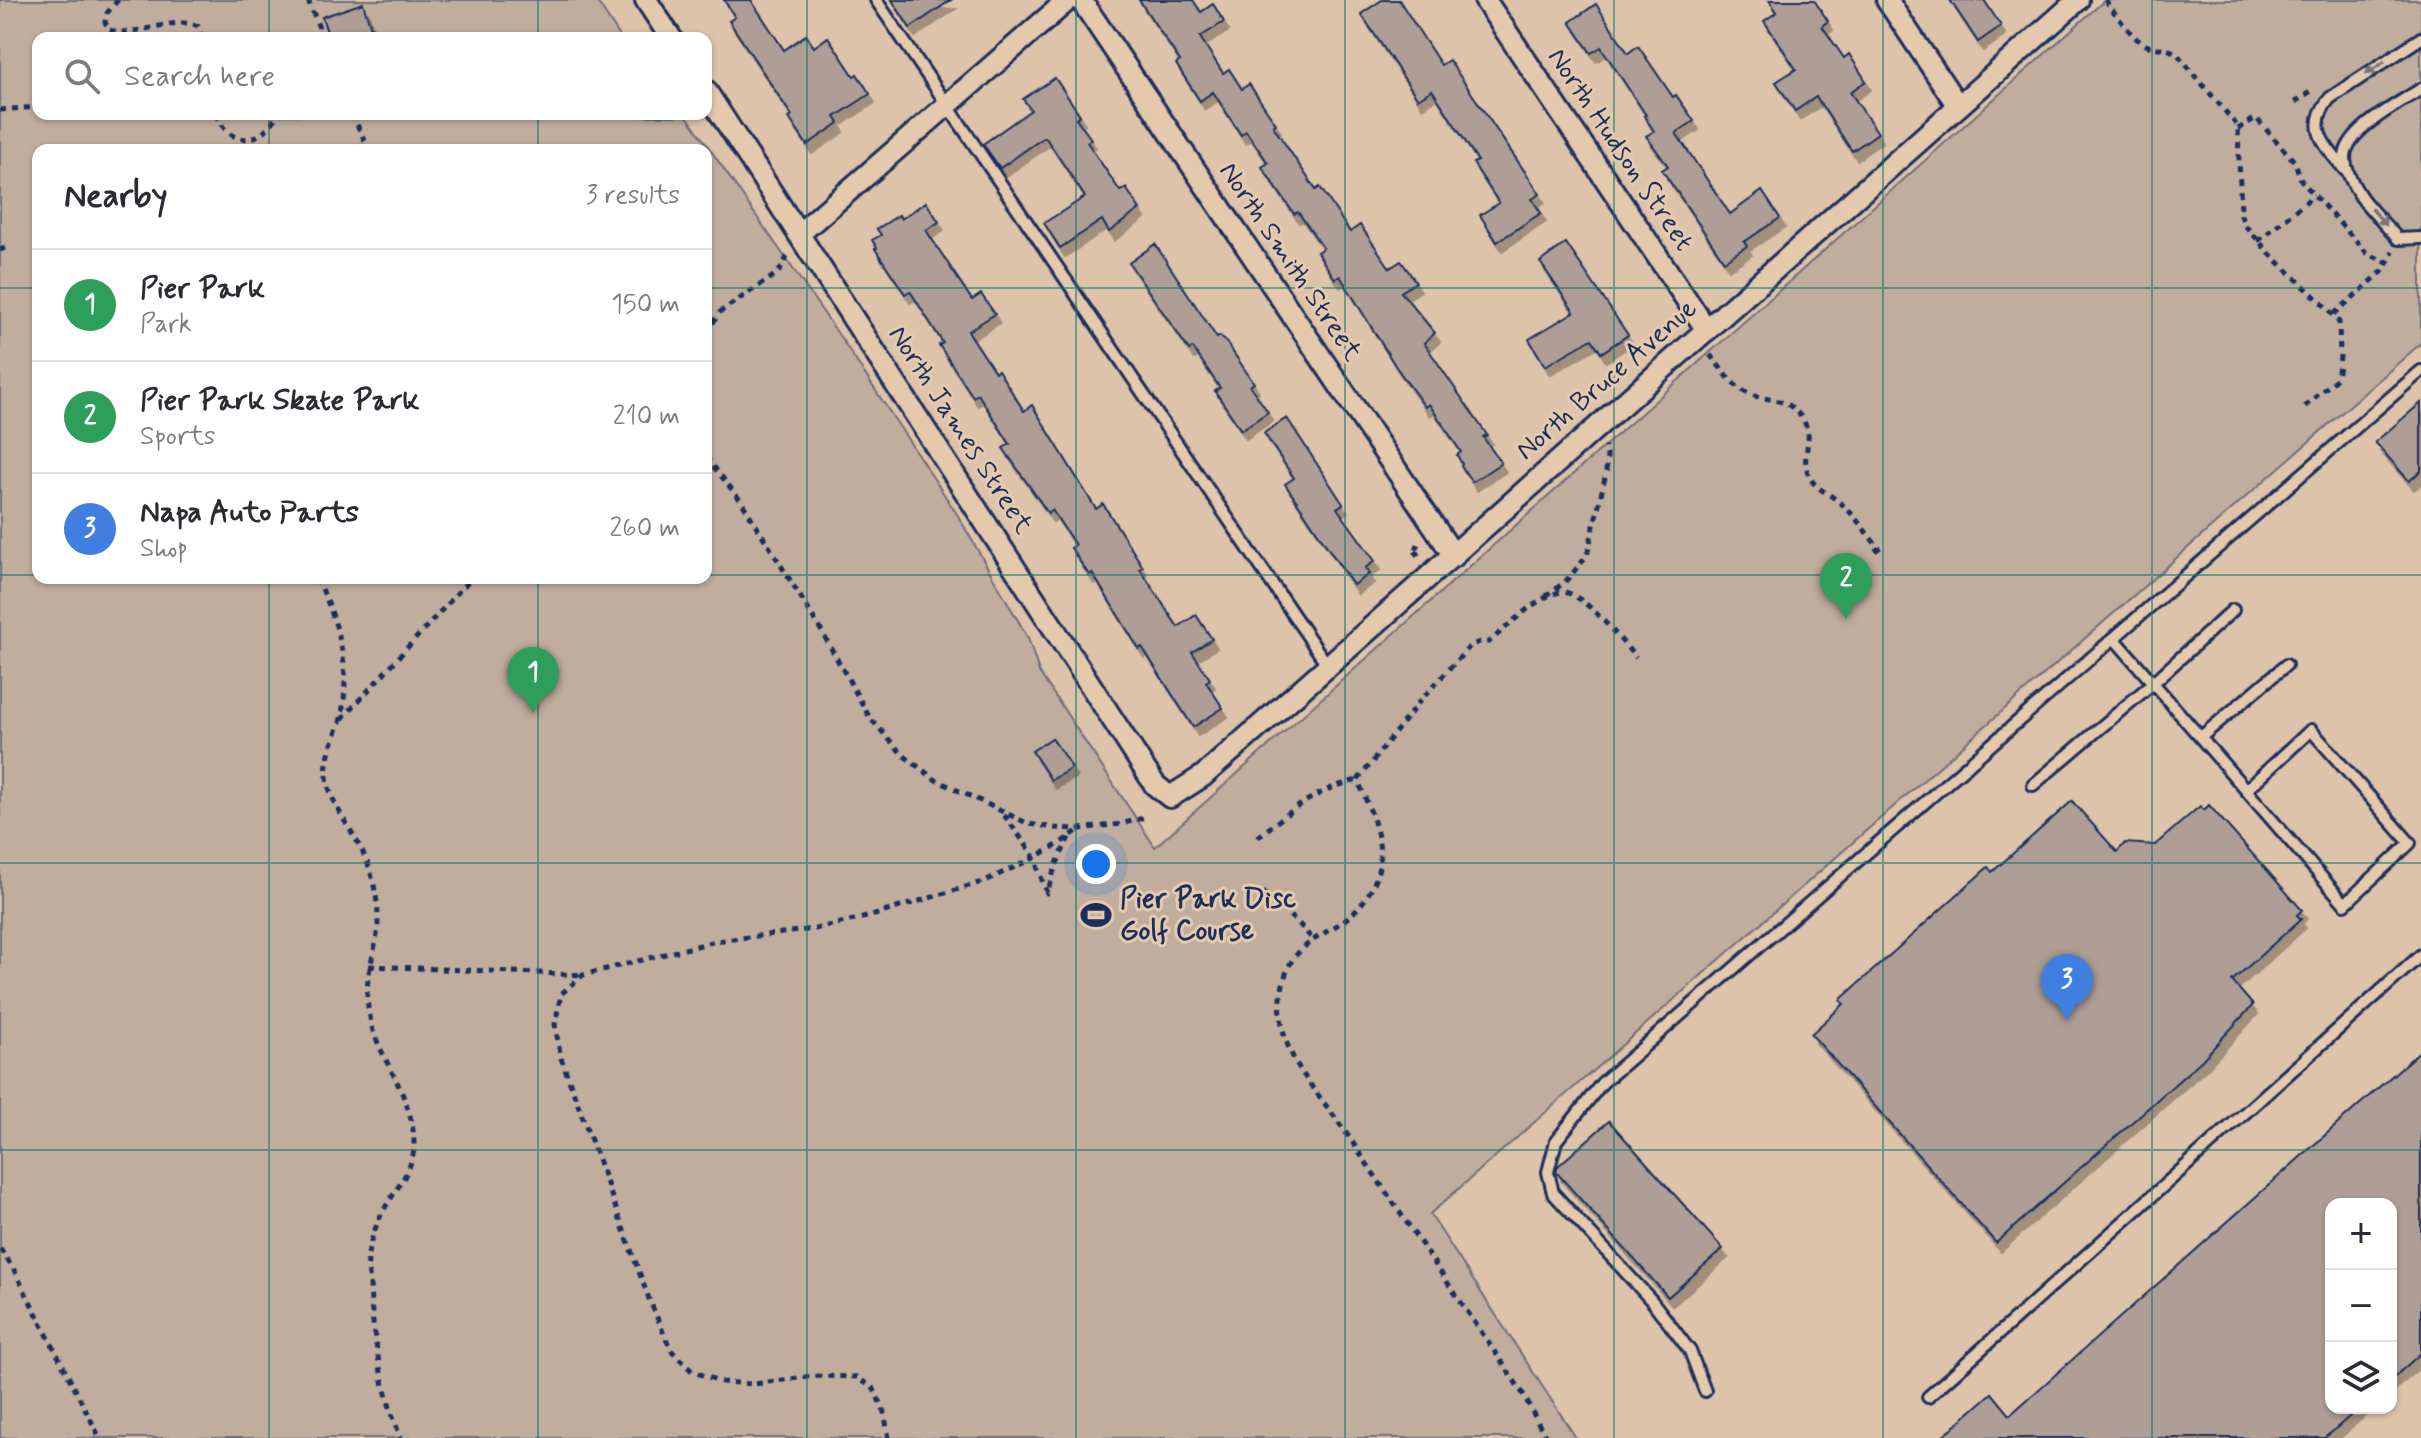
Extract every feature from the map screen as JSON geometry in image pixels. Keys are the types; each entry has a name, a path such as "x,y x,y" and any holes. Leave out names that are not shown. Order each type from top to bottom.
{"street":[{"path":"646,0 667,32"},
{"path":"800,233 1068,0"},
{"name":"North Smith Street","path":"1081,0 1454,556"},
{"name":"North Hudson Street","path":"1485,0 1702,335"},
{"path":"1887,0 1958,106"},
{"name":"North Bruce Avenue","path":"1170,797 1203,776 1454,556 2078,0"},
{"name":"North James Street","path":"712,100 1155,785 1170,797"}],"lane":[{"path":"876,0 1328,666"},
{"path":"2421,38 2330,98 2319,111 2318,127 2323,143 2349,174 2361,196 2398,239 2421,238"},
{"path":"2349,174 2345,159 2353,139 2363,128 2421,89"},
{"path":"1705,1391 1690,1351 1681,1338 1652,1301 1553,1193 1548,1172 1556,1141 1602,1083 2421,371"},
{"path":"2033,785 2233,610"},
{"path":"2114,638 2201,737 2246,790 2345,904 2410,843 2311,730 2246,790"},
{"path":"2201,737 2286,665"},
{"path":"1928,1397 2421,955"}],"path":[{"path":"118,0 107,13 105,22 109,30 137,31 190,22 198,26 200,32"},
{"path":"308,0 321,32"},
{"path":"2105,0 2137,39 2147,46 2171,49 2178,55 2229,114 2238,129 2241,215 2244,224 2304,288 2334,314 2340,329 2337,378 2301,410"},
{"path":"0,110 32,107"},
{"path":"2238,129 2256,118 2295,162 2301,180 2314,195 2367,253 2388,263"},
{"path":"2263,125 2270,119"},
{"path":"218,120 229,134 246,140 264,131 273,120"},
{"path":"355,120 366,144"},
{"path":"2258,241 2314,195"},
{"path":"712,324 720,312 781,269 800,233"},
{"path":"2334,314 2383,271 2398,239"},
{"path":"1702,335 1739,388 1748,394 1778,400 1796,411 1809,432 1806,463 1811,480 1845,507 1879,548 1875,551"},
{"path":"1258,837 1323,790 1358,780 1419,702 1471,645 1489,642 1565,582 1587,556 1606,473 1607,455 1605,445 1592,430"},
{"path":"712,465 741,501 818,625 870,718 903,755 936,780 1001,812 1042,827 1080,829 1143,818"},
{"path":"1418,544 1414,555 1419,552"},
{"path":"320,584 332,611 344,655 345,689 341,720 329,751 326,775 330,791 369,866 378,902 377,935 369,966 367,1002 374,1034 413,1120 415,1148 409,1168 379,1219 368,1254 371,1326 394,1423 401,1438"},
{"path":"341,720 466,584"},
{"path":"1542,600 1562,592 1574,595 1602,618 1636,658"},
{"path":"1358,780 1371,811 1381,860 1367,899 1345,920 1297,953 1292,961 1281,995 1280,1014 1288,1049 1522,1392 1546,1438"},
{"path":"1001,812 1034,858 1047,893 1069,837"},
{"path":"369,966 583,975 716,941 846,923 985,881 1034,858 1080,829"},
{"path":"1263,892 1313,940"},
{"path":"583,975 561,994 555,1025 561,1058 649,1299 671,1350 692,1371 722,1382 754,1384 813,1376 857,1377 874,1389 884,1412 889,1438"},
{"path":"0,1249 13,1268 100,1438"}],"shaded area":[{"path":"0,0 596,0 617,32 32,32 32,120 690,120 706,144 32,144 32,584 712,584 712,152 843,341 957,514 1028,638 1039,672 1155,847 2105,0 2421,0 2421,343 1430,1214 1576,1438 0,1438"}],"building":[{"path":"724,0 751,0 784,50 806,35 814,47 828,37 870,94 835,117 839,123 807,145 789,118 792,116 729,21 735,17"},
{"path":"892,0 951,0 910,28"},
{"path":"1139,0 1193,0 1201,12 1213,4 1224,22 1200,37 1223,73 1229,69 1242,89 1249,84 1316,190 1320,187 1350,232 1360,225 1390,268 1401,261 1416,282 1401,292 1435,333 1424,343 1487,435 1483,437 1501,463 1472,482 1461,466 1457,455 1461,452 1429,404 1425,407 1396,367 1340,276 1335,279 1317,252 1323,248 1298,212 1294,214 1262,167 1268,163 1246,131 1241,135 1213,92 1200,101 1176,64 1180,61"},
{"path":"1382,0 1399,0 1441,65 1449,60 1540,194 1532,199 1541,213 1497,242 1480,215 1499,203 1473,163 1478,161 1432,90 1418,99 1361,14"},
{"path":"1769,0 1814,0 1828,21 1822,26 1844,58 1849,54 1866,81 1850,92 1878,133 1852,151 1816,97 1795,111 1776,82 1796,69 1764,21 1777,12"},
{"path":"1950,0 1984,0 2001,26 1978,42"},
{"path":"363,3 372,32 327,32 322,17"},
{"path":"1596,4 1628,53 1638,46 1673,97 1676,95 1694,121 1676,133 1730,214 1762,191 1780,218 1744,242 1747,246 1724,261 1662,170 1668,166 1646,136 1654,131 1646,115 1601,47 1591,53 1570,22"},
{"path":"1055,78 1080,115 1076,118 1091,139 1087,142 1120,191 1126,188 1140,209 1109,232 1102,220 1060,248 1044,223 1085,197 1046,138 1000,168 983,144 1031,110 1023,99"},
{"path":"926,202 939,222 926,230 972,300 981,294 995,314 968,331 1024,411 1032,405 1096,509 1103,504 1178,627 1196,615 1212,639 1192,652 1210,679 1206,682 1223,708 1193,727 1092,573 1089,575 1071,548 1075,545 1052,510 1048,513 1003,448 1010,444 978,394 973,397 939,345 943,343 910,291 905,294 875,249 872,240 881,235 877,229 899,215 901,219"},
{"path":"1566,243 1628,335 1601,353 1592,339 1545,366 1529,339 1574,312 1540,262"},
{"path":"1155,244 1217,338 1220,336 1226,342 1254,383 1250,386 1268,412 1241,430 1215,391 1220,388 1193,348 1189,350 1129,263"},
{"path":"2421,403 2421,471 2409,481 2375,442"},
{"path":"1287,418 1343,504 1337,508 1375,561 1365,568 1369,574 1353,585 1285,484 1294,478 1264,433"},
{"path":"1052,738 1072,768 1051,780 1032,751"},
{"path":"2072,801 2117,852 2125,843 2155,845 2200,806 2204,810 2209,805 2302,910 2297,915 2301,919 2232,981 2253,1005 2202,1060 1996,1243 1811,1034 1844,1004 1840,1000 1988,867 1992,872"},
{"path":"2421,1050 2421,1353 2397,1375 2397,1198 2325,1198 2325,1414 2352,1414 2324,1438 1941,1438 1992,1393 2010,1415"},
{"path":"1609,1121 1723,1249 1668,1297 1556,1172 1558,1166"}],"place":[{"name":"Pier Park Skate Park","path":"1846,619"},
{"name":"Pier Park","path":"533,713"},
{"name":"Pier Park Disc Golf Course","path":"1096,915"},
{"name":"Napa Auto Parts","path":"2067,1020"}]}
